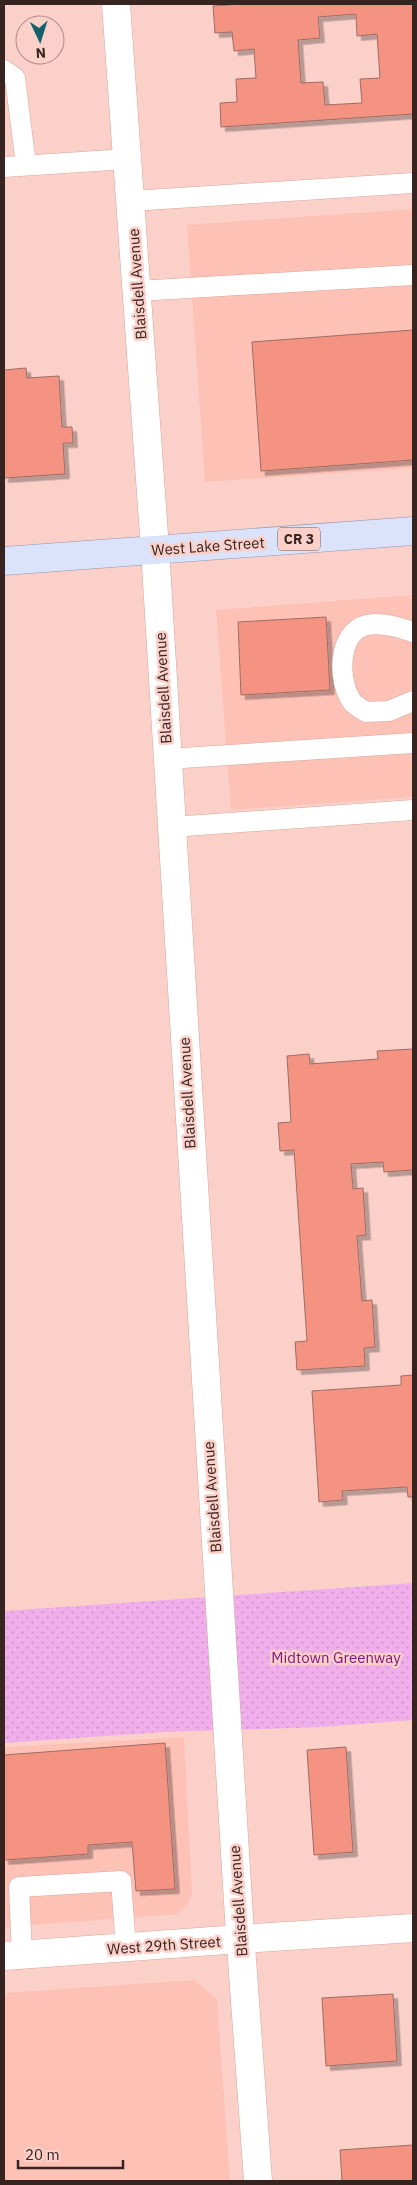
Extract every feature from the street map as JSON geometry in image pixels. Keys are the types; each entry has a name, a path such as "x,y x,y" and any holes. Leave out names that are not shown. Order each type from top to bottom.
{"main road":[{"name":"West Lake Street","path":"4,561 413,531"}],"street":[{"name":"Blaisdell Avenue","path":"116,4 155,550 218,1593 240,1939 258,2181"},
{"name":"West 29th Street","path":"13,1956 413,1928"}],"lane":[{"path":"4,70 15,78 26,165"},
{"path":"4,167 127,159"},
{"path":"131,201 413,183"},
{"path":"137,291 413,275"},
{"path":"413,632 382,624 366,626 352,635 344,650 346,686 354,703 366,712 388,711 413,701"},
{"path":"167,759 413,743"},
{"path":"172,827 413,810"},
{"path":"13,1956 18,1887 121,1881 126,1948"}],"shaded area":[{"path":"413,209 413,468 205,482 187,225"},
{"path":"413,595 413,797 231,810 216,610"},
{"path":"184,1737 192,1892 188,1904 177,1914 4,1927 4,1747"},
{"path":"194,1980 217,1999 230,2181 4,2181 4,1993"}],"green space":[{"name":"Midtown Greenway","path":"413,1583 413,1720 321,1727 164,1732 4,1743 4,1611"}],"building":[{"path":"242,4 413,4 413,114 221,127 220,103 237,102 236,79 256,78 254,49 234,51 232,32 215,33 213,6","holes":["356,14 357,36 377,34 380,78 360,79 362,103 325,105 323,82 301,83 298,40 320,38 318,17"]},
{"path":"413,330 413,460 261,471 252,342"},
{"path":"26,368 27,378 59,376 62,427 72,427 73,443 63,443 65,474 4,478 4,370"},
{"path":"326,617 330,690 241,695 238,622"},
{"path":"413,1049 413,1170 384,1172 383,1162 351,1164 353,1189 363,1188 366,1235 357,1236 362,1301 372,1300 375,1347 364,1348 365,1366 297,1370 295,1342 307,1341 294,1150 280,1151 278,1123 291,1122 287,1056 309,1054 310,1064 378,1059 377,1051"},
{"path":"413,1375 413,1497 408,1497 407,1487 342,1491 343,1500 319,1502 312,1391 401,1385 401,1376"},
{"path":"165,1743 175,1889 136,1891 132,1842 88,1845 88,1854 4,1860 4,1755"},
{"path":"346,1747 353,1852 314,1855 307,1750"},
{"path":"393,1994 397,2061 326,2066 322,1998"},
{"path":"413,2145 413,2181 342,2181 340,2150"}]}
